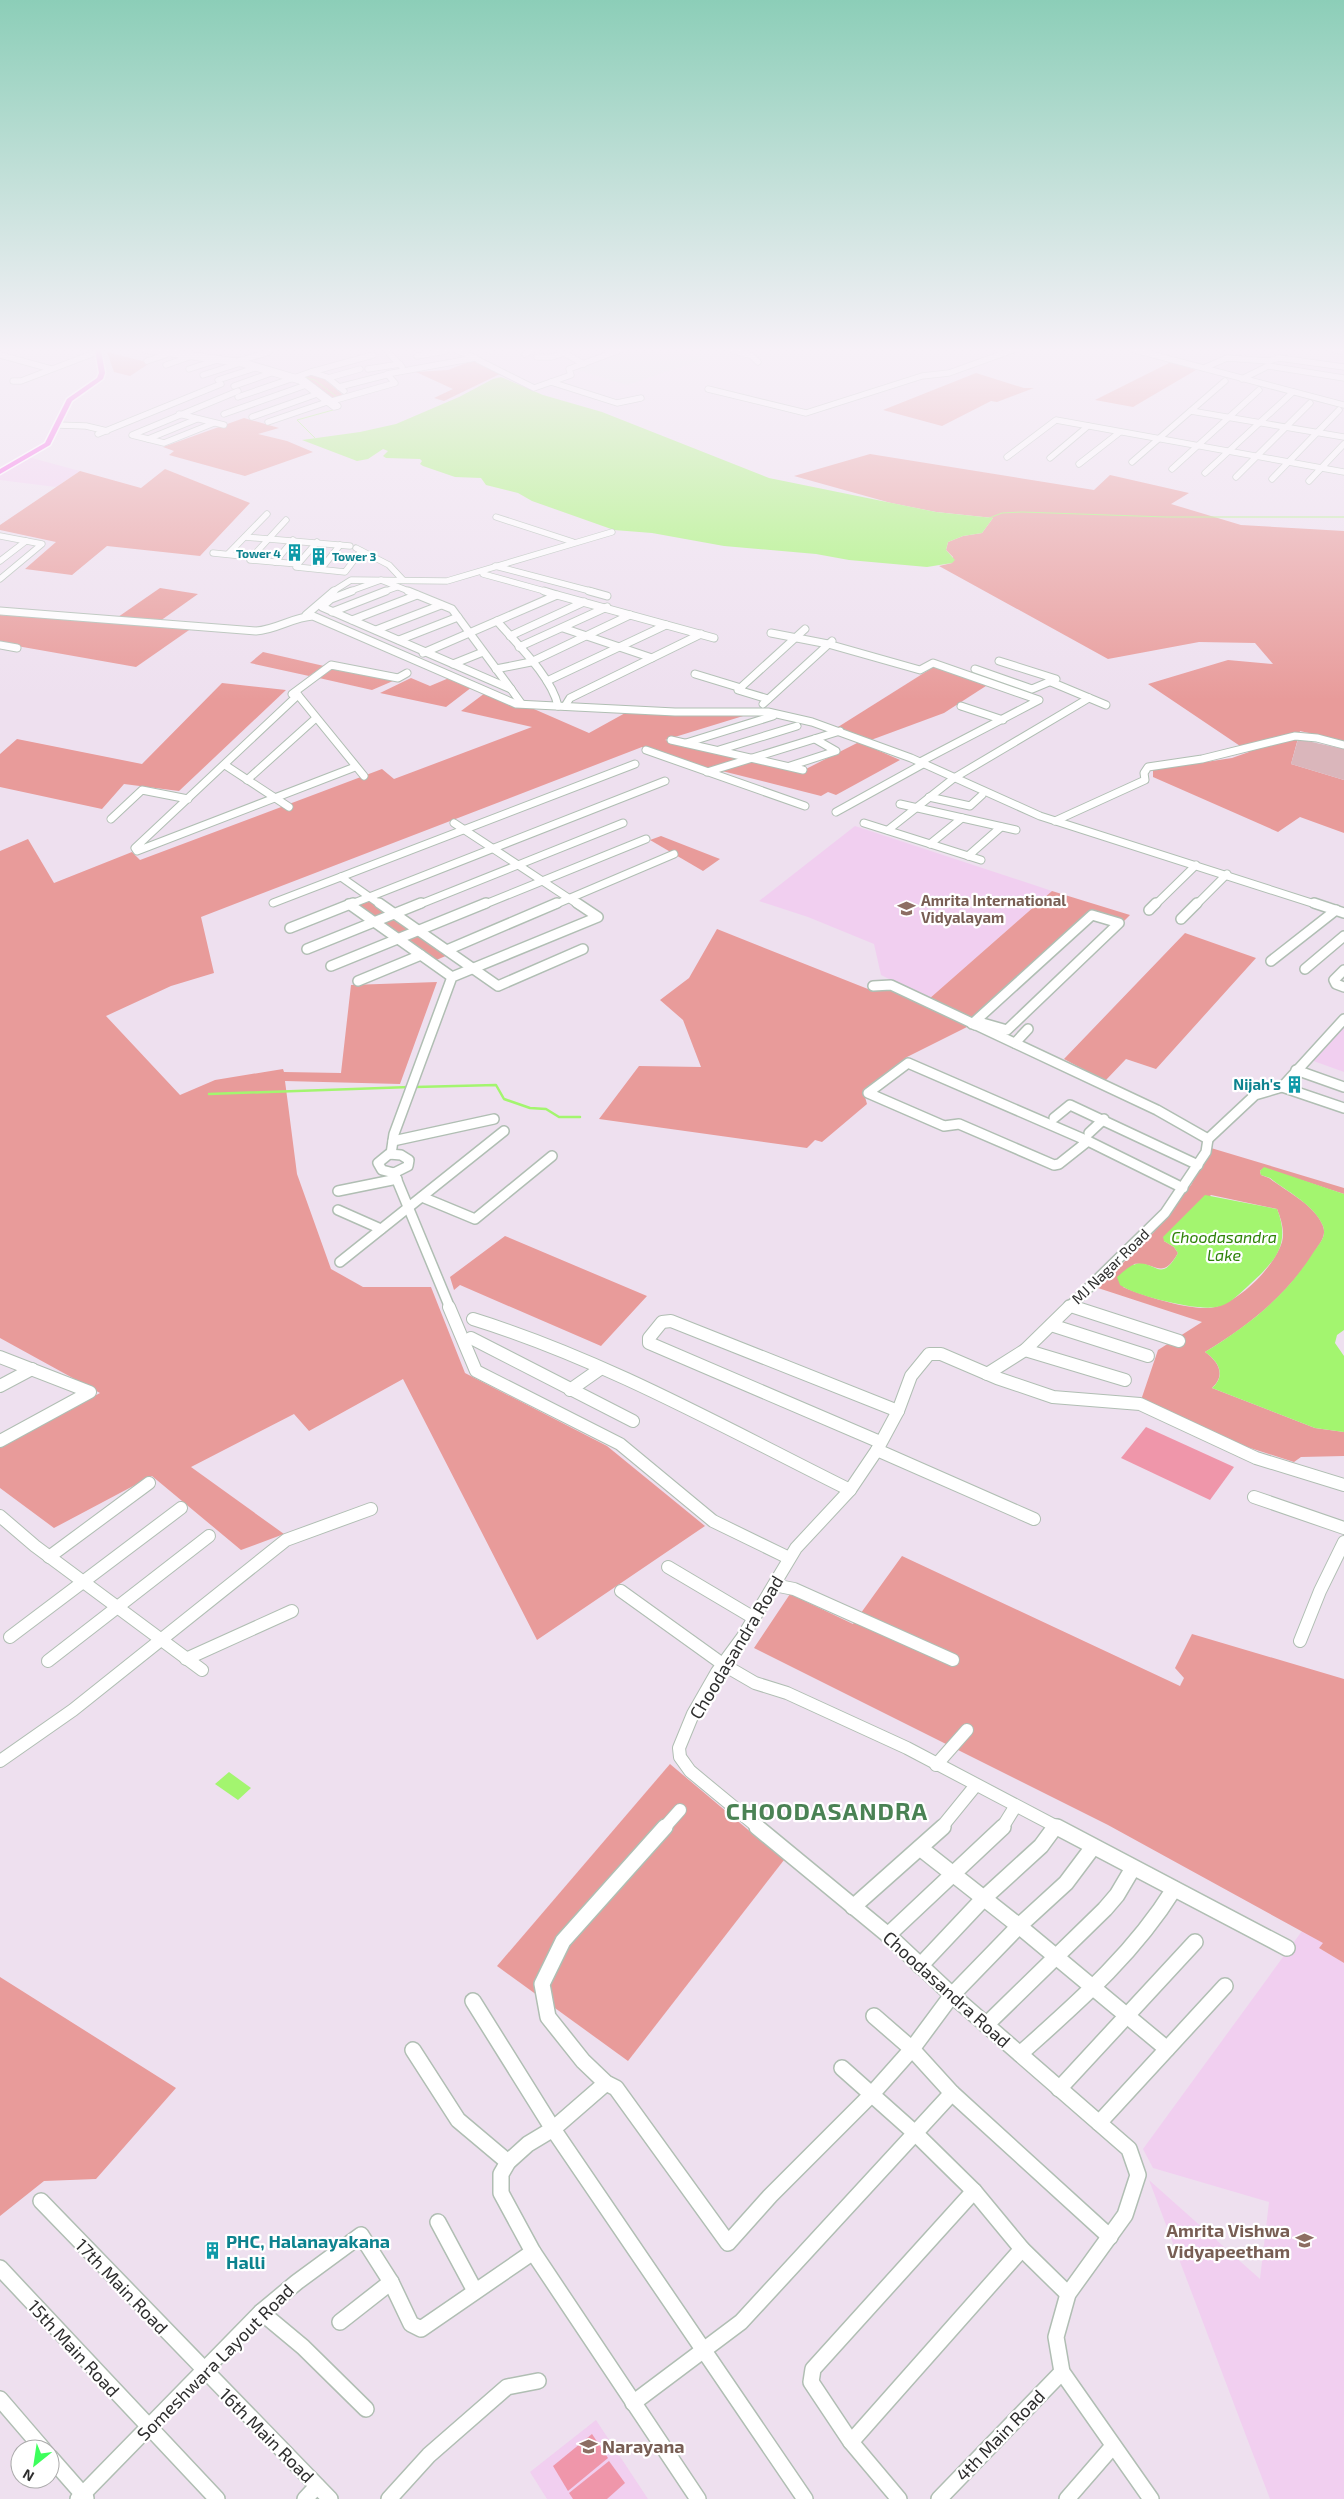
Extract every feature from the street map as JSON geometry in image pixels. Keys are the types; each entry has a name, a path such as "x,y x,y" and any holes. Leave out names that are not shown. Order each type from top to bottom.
{"street":[{"path":"1205,473 1212,467"},
{"path":"1236,477 1245,467"},
{"path":"1272,479 1284,467"},
{"path":"1314,467 1344,472"},
{"path":"1310,481 1322,468"},
{"path":"228,554 267,514"},
{"path":"496,517 574,543"},
{"path":"252,557 286,520"},
{"path":"0,611 81,616 256,632 276,629 306,616 342,584 354,578 402,577 445,581 612,532"},
{"path":"0,536 42,544 0,578"},
{"path":"246,536 350,546"},
{"path":"329,537 394,568 402,577"},
{"path":"275,562 293,540"},
{"path":"0,561 26,541"},
{"path":"317,542 296,567 345,572 354,578"},
{"path":"321,569 340,545"},
{"path":"345,572 361,551"},
{"path":"213,553 252,557"},
{"path":"252,557 250,560 298,564"},
{"path":"495,566 607,596"},
{"path":"483,574 714,638"},
{"path":"511,689 322,607 331,599 380,580 452,609 483,652 511,689 521,703"},
{"path":"332,612 397,586"},
{"path":"352,620 417,595"},
{"path":"411,658 557,595"},
{"path":"510,636 584,602"},
{"path":"519,648 614,603"},
{"path":"376,630 442,605"},
{"path":"496,669 531,662 630,615"},
{"path":"306,616 325,620 516,704 674,712 768,712 812,722 922,763 1040,816 1340,911"},
{"path":"398,640 458,617"},
{"path":"497,621 547,681 562,706"},
{"path":"547,681 666,625"},
{"path":"563,628 652,658"},
{"path":"768,699 738,690 805,629"},
{"path":"772,633 831,642 920,670 933,662 1039,700 836,812"},
{"path":"562,706 570,698 702,634"},
{"path":"755,712 831,642"},
{"path":"0,645 17,648"},
{"path":"453,664 483,652"},
{"path":"975,669 1032,690 1055,679 999,661"},
{"path":"364,776 298,695 292,694 331,665 398,678 407,673"},
{"path":"695,674 741,688"},
{"path":"1051,682 1106,705"},
{"path":"298,695 225,766 135,848 137,851 355,767"},
{"path":"888,830 954,778 1089,698"},
{"path":"962,706 1003,720"},
{"path":"685,744 773,716"},
{"path":"248,780 316,718"},
{"path":"718,750 797,726"},
{"path":"707,772 840,731"},
{"path":"1055,821 1145,780 1144,772 1148,767 1202,759 1295,736 1317,738 1344,745"},
{"path":"790,766 836,751 815,739"},
{"path":"671,740 804,770"},
{"path":"646,750 805,806"},
{"path":"273,903 635,764"},
{"path":"225,766 289,807"},
{"path":"290,928 665,781"},
{"path":"111,819 142,790 188,799"},
{"path":"929,797 970,806 982,795"},
{"path":"900,804 1016,830"},
{"path":"930,844 962,818"},
{"path":"391,1154 393,1141 452,977 598,917 454,823"},
{"path":"307,949 623,823"},
{"path":"864,823 981,860"},
{"path":"968,856 1001,827"},
{"path":"330,966 646,839"},
{"path":"447,950 674,854"},
{"path":"1149,910 1196,865"},
{"path":"1181,919 1227,874"},
{"path":"341,877 498,986 583,949"},
{"path":"349,904 452,977"},
{"path":"1271,961 1340,911"},
{"path":"1092,914 1119,923 1007,1030 976,1023 1092,914"},
{"path":"1305,969 1344,936"},
{"path":"358,981 421,955"},
{"path":"1344,970 1334,980 1336,984 1344,987"},
{"path":"873,986 891,985 976,1023 1014,1043 1157,1110 1208,1139 1255,1095 1282,1087 1344,1019"},
{"path":"1014,1043 1028,1030"},
{"path":"1104,1119 1088,1137 1059,1164 1054,1165 959,1124 944,1126 868,1093 908,1062 1088,1137 1183,1188"},
{"path":"1296,1070 1344,1087"},
{"path":"1282,1087 1344,1108"},
{"path":"1054,1118 1070,1104 1198,1165"},
{"path":"393,1141 494,1119"},
{"path":"340,1262 504,1131"},
{"name":"MJ Nagar Road","path":"987,1374 1025,1350 1165,1213 1206,1152 1208,1139"},
{"path":"338,1191 396,1176 406,1168 408,1160 401,1155 391,1154 382,1158 378,1166 382,1170 396,1176 476,1371 620,1444 713,1521 789,1558"},
{"path":"422,1197 475,1219 552,1156"},
{"path":"338,1210 381,1229"},
{"path":"1069,1305 1179,1341"},
{"path":"473,1319 528,1336 656,1393 850,1490"},
{"path":"898,1411 671,1321 662,1322 649,1338 649,1343 878,1446 1034,1519"},
{"path":"1051,1325 1148,1356"},
{"path":"471,1338 633,1421"},
{"path":"1025,1350 1125,1380"},
{"name":"Choodasandra Road","path":"1151,2499 1062,2372 1056,2337 1068,2294 1125,2215 1138,2175 1129,2150 952,1995 888,1935 695,1775 680,1756 679,1748 693,1714 717,1672 724,1665 754,1618 789,1558 850,1490 898,1411 911,1376 929,1354 942,1354 987,1374 1054,1397 1140,1404 1256,1458 1344,1485"},
{"path":"0,1357 90,1392 0,1440"},
{"path":"0,1386 32,1369"},
{"path":"570,1390 600,1369"},
{"path":"49,1557 149,1482"},
{"path":"1254,1497 1344,1528"},
{"path":"10,1637 180,1508"},
{"path":"0,1761 73,1710 286,1540 370,1509"},
{"path":"0,1516 49,1557 202,1670"},
{"path":"48,1661 210,1536"},
{"path":"1300,1641 1320,1591 1344,1542"},
{"path":"668,1567 754,1618"},
{"path":"774,1585 794,1589 953,1660"},
{"path":"621,1591 724,1665 755,1683 825,1710 907,1748 1287,1948"},
{"path":"186,1659 292,1611"},
{"path":"936,1764 967,1730"},
{"path":"854,1907 946,1824 976,1786"},
{"path":"888,1935 991,1840 1006,1823 1015,1806"},
{"path":"680,1810 563,1942 542,1984 548,2017 583,2061 606,2083 616,2088 728,2243 770,2196 872,2094 912,2049 952,1995 1019,1926 1066,1883 1093,1847"},
{"path":"920,1966 984,1898 1042,1846 1055,1827"},
{"path":"920,1848 1019,1926 1167,2049"},
{"path":"986,2025 1105,1909 1133,1868"},
{"path":"1020,2054 1112,1970 1149,1927 1174,1889"},
{"path":"1059,2089 1195,1942"},
{"path":"1099,2123 1226,1986"},
{"path":"473,2001 553,2129 805,2499"},
{"path":"874,2016 912,2049 952,2093 1110,2236"},
{"path":"413,2050 458,2120 508,2162"},
{"path":"842,2068 915,2133 974,2191 1022,2249 1068,2294"},
{"path":"606,2083 553,2129 528,2144 508,2162 501,2174 501,2193 533,2252 698,2499"},
{"path":"633,2403 741,2322 952,2093"},
{"path":"899,2499 851,2442 811,2382 813,2369 974,2191"},
{"name":"17th Main Road","path":"41,2201 204,2371"},
{"path":"438,2222 475,2291"},
{"name":"Someshwara Layout Road","path":"82,2497 262,2312 297,2282 361,2236 391,2282"},
{"path":"851,2442 939,2346 1022,2249"},
{"path":"340,2322 391,2282 411,2324 421,2329 533,2252"},
{"name":"15th Main Road","path":"0,2268 217,2499"},
{"path":"262,2312 303,2347 366,2409"},
{"name":"16th Main Road","path":"204,2371 330,2499"},
{"name":"4th Main Road","path":"939,2499 1062,2372"},
{"path":"389,2499 429,2455 507,2387 538,2381"},
{"path":"0,2399 34,2439"},
{"path":"1067,2499 1113,2446"},
{"path":"60,2470 82,2497"},
{"path":"305,2499 317,2486"}],"shaded area":[{"path":"12,467 64,467 80,471 56,487 0,480 0,474"},
{"path":"211,467 272,467 245,476"},
{"path":"826,467 949,467 1094,490 1110,475 1189,493 1171,504 1241,525 1344,531 1344,741 1300,731 1291,764 1344,780 1344,833 1300,817 1278,832 1153,777 1153,770 1232,758 1249,752 1148,684 1228,660 1273,664 1255,643 1199,642 1108,659 939,566 952,563 953,557 946,550 948,542 963,536 982,533 993,518 936,512 891,503 794,476"},
{"path":"165,469 250,503 200,556 107,546 72,575 25,569 56,542 0,530 0,525 80,471 141,488"},
{"path":"160,588 198,594 160,621 118,617"},
{"path":"0,615 192,628 136,667 0,643"},
{"path":"263,652 324,666 309,676 250,663"},
{"path":"935,666 989,684 944,713 871,740 838,727"},
{"path":"333,668 393,681 372,690 319,678"},
{"path":"411,678 430,686 449,678 472,687 446,707 380,693"},
{"path":"222,683 286,690 179,791 124,784 102,809 0,787 0,754 17,739 142,764"},
{"path":"485,693 527,706 589,733 627,712 694,716 753,713 665,740 744,758 706,769 642,747 201,917 214,973 171,986 106,1016 180,1095 215,1080 283,1069 284,1072 341,1073 351,985 437,982 400,1084 285,1081 297,1174 331,1269 363,1287 431,1287 465,1373 607,1446 705,1526 537,1640 403,1379 309,1431 294,1414 191,1467 284,1534 241,1550 152,1476 54,1528 0,1488 0,1447 100,1393 0,1338 0,851 28,839 54,883 132,852 140,860 382,769 394,779 532,727 461,711"},
{"path":"1298,739 1344,749 1344,780 1291,764"},
{"path":"859,742 900,760 836,795 828,792 821,796 722,771 753,759 802,771"},
{"name":"Amrita International Vidyalayam","path":"855,826 1052,891 929,999 881,975 874,944 808,917 759,901"},
{"path":"661,836 720,859 703,871 650,840"},
{"path":"1052,891 1130,915 1124,921 1092,911 974,1020 929,999"},
{"path":"371,901 448,955 434,961 356,906"},
{"path":"717,929 873,991 886,985 969,1026 907,1057 863,1090 867,1104 822,1142 815,1140 807,1148 599,1119 639,1066 701,1067 683,1020 660,1000 689,978"},
{"path":"1185,933 1256,958 1156,1069 1126,1059 1105,1081 1064,1059"},
{"path":"1344,1024 1344,1072 1308,1059"},
{"path":"1211,1148 1344,1188 1344,1194 1264,1168 1260,1171 1261,1175 1269,1178 1314,1211 1323,1226 1324,1234 1303,1269 1279,1296 1251,1321 1205,1352 1217,1364 1220,1374 1212,1388 1315,1428 1344,1432 1344,1456 1301,1457 1294,1462 1244,1446 1141,1400 1158,1350 1202,1322 1098,1288 1153,1233 1191,1185","holes":["1211,1195 1277,1209 1283,1229 1282,1242 1278,1252 1262,1274 1241,1294 1230,1301 1219,1306 1199,1308 1153,1298 1123,1287 1134,1264 1159,1268 1168,1266 1178,1253 1174,1247 1164,1241"]},
{"path":"505,1236 647,1296 601,1346 460,1285 454,1290 450,1277"},
{"path":"1146,1427 1234,1467 1210,1500 1121,1458"},
{"path":"902,1556 1180,1686 1184,1678 1175,1668 1192,1634 1344,1679 1344,1963 1319,1948 1323,1943 1108,1825 754,1648 790,1594 853,1624"},
{"path":"670,1764 784,1860 628,2061 497,1966"},
{"name":"Amrita Vishwa Vidyapeetham","path":"1302,1931 1324,1943 1319,1948 1344,1963 1344,2499 1270,2499 1149,2180 1260,2279 1269,2202 1153,2168 1143,2149"},
{"path":"0,1977 176,2088 96,2179 44,2181 0,2216"},
{"name":"Narayana","path":"596,2420 648,2499 547,2499 530,2472"},
{"path":"592,2434 608,2458 568,2491 553,2466"},
{"path":"609,2461 625,2483 607,2499 573,2499 569,2493"}],"water":[{"path":"425,467 740,467 769,478 936,512 993,518 982,533 963,536 948,542 946,550 955,560 952,563 927,567 849,560 816,554 724,546 652,533 614,530 532,501 518,493 486,485 481,478 455,477"},
{"name":"Choodasandra Lake","path":"1264,1167 1344,1194 1344,1330 1337,1335 1335,1343 1344,1356 1344,1432 1315,1428 1212,1388 1217,1383 1220,1373 1217,1364 1205,1352 1236,1332 1265,1309 1291,1283 1320,1243 1324,1234 1323,1226 1314,1211 1270,1178 1261,1175 1260,1171"},
{"name":"Choodasandra Lake","path":"1205,1195 1277,1209 1281,1222 1281,1244 1272,1262 1265,1270 1233,1299 1225,1304 1207,1308 1167,1302 1139,1294 1120,1285 1117,1277 1126,1269 1136,1264 1148,1265 1158,1269 1167,1268 1178,1253 1174,1247 1164,1241 1163,1237"},
{"path":"229,1772 251,1788 238,1800 215,1784"}],"waterway":[{"path":"989,518 1002,513 1022,512 1166,517 1344,517"},
{"path":"415,1087 496,1085 504,1099 530,1108 546,1109 559,1117 580,1117"},
{"path":"209,1094 410,1087"}],"place":[{"name":"Tower 4","path":"295,553"},
{"name":"Tower 3","path":"318,556"},
{"name":"Amrita International Vidyalayam","path":"907,909"},
{"name":"Nijah's","path":"1295,1084"},
{"name":"Amrita Vishwa Vidyapeetham","path":"1304,2240"},
{"name":"PHC, Halanayakana Halli","path":"212,2251"},
{"name":"Narayana","path":"588,2446"}],"district":[{"name":"CHOODASANDRA","path":"827,1810"}]}
